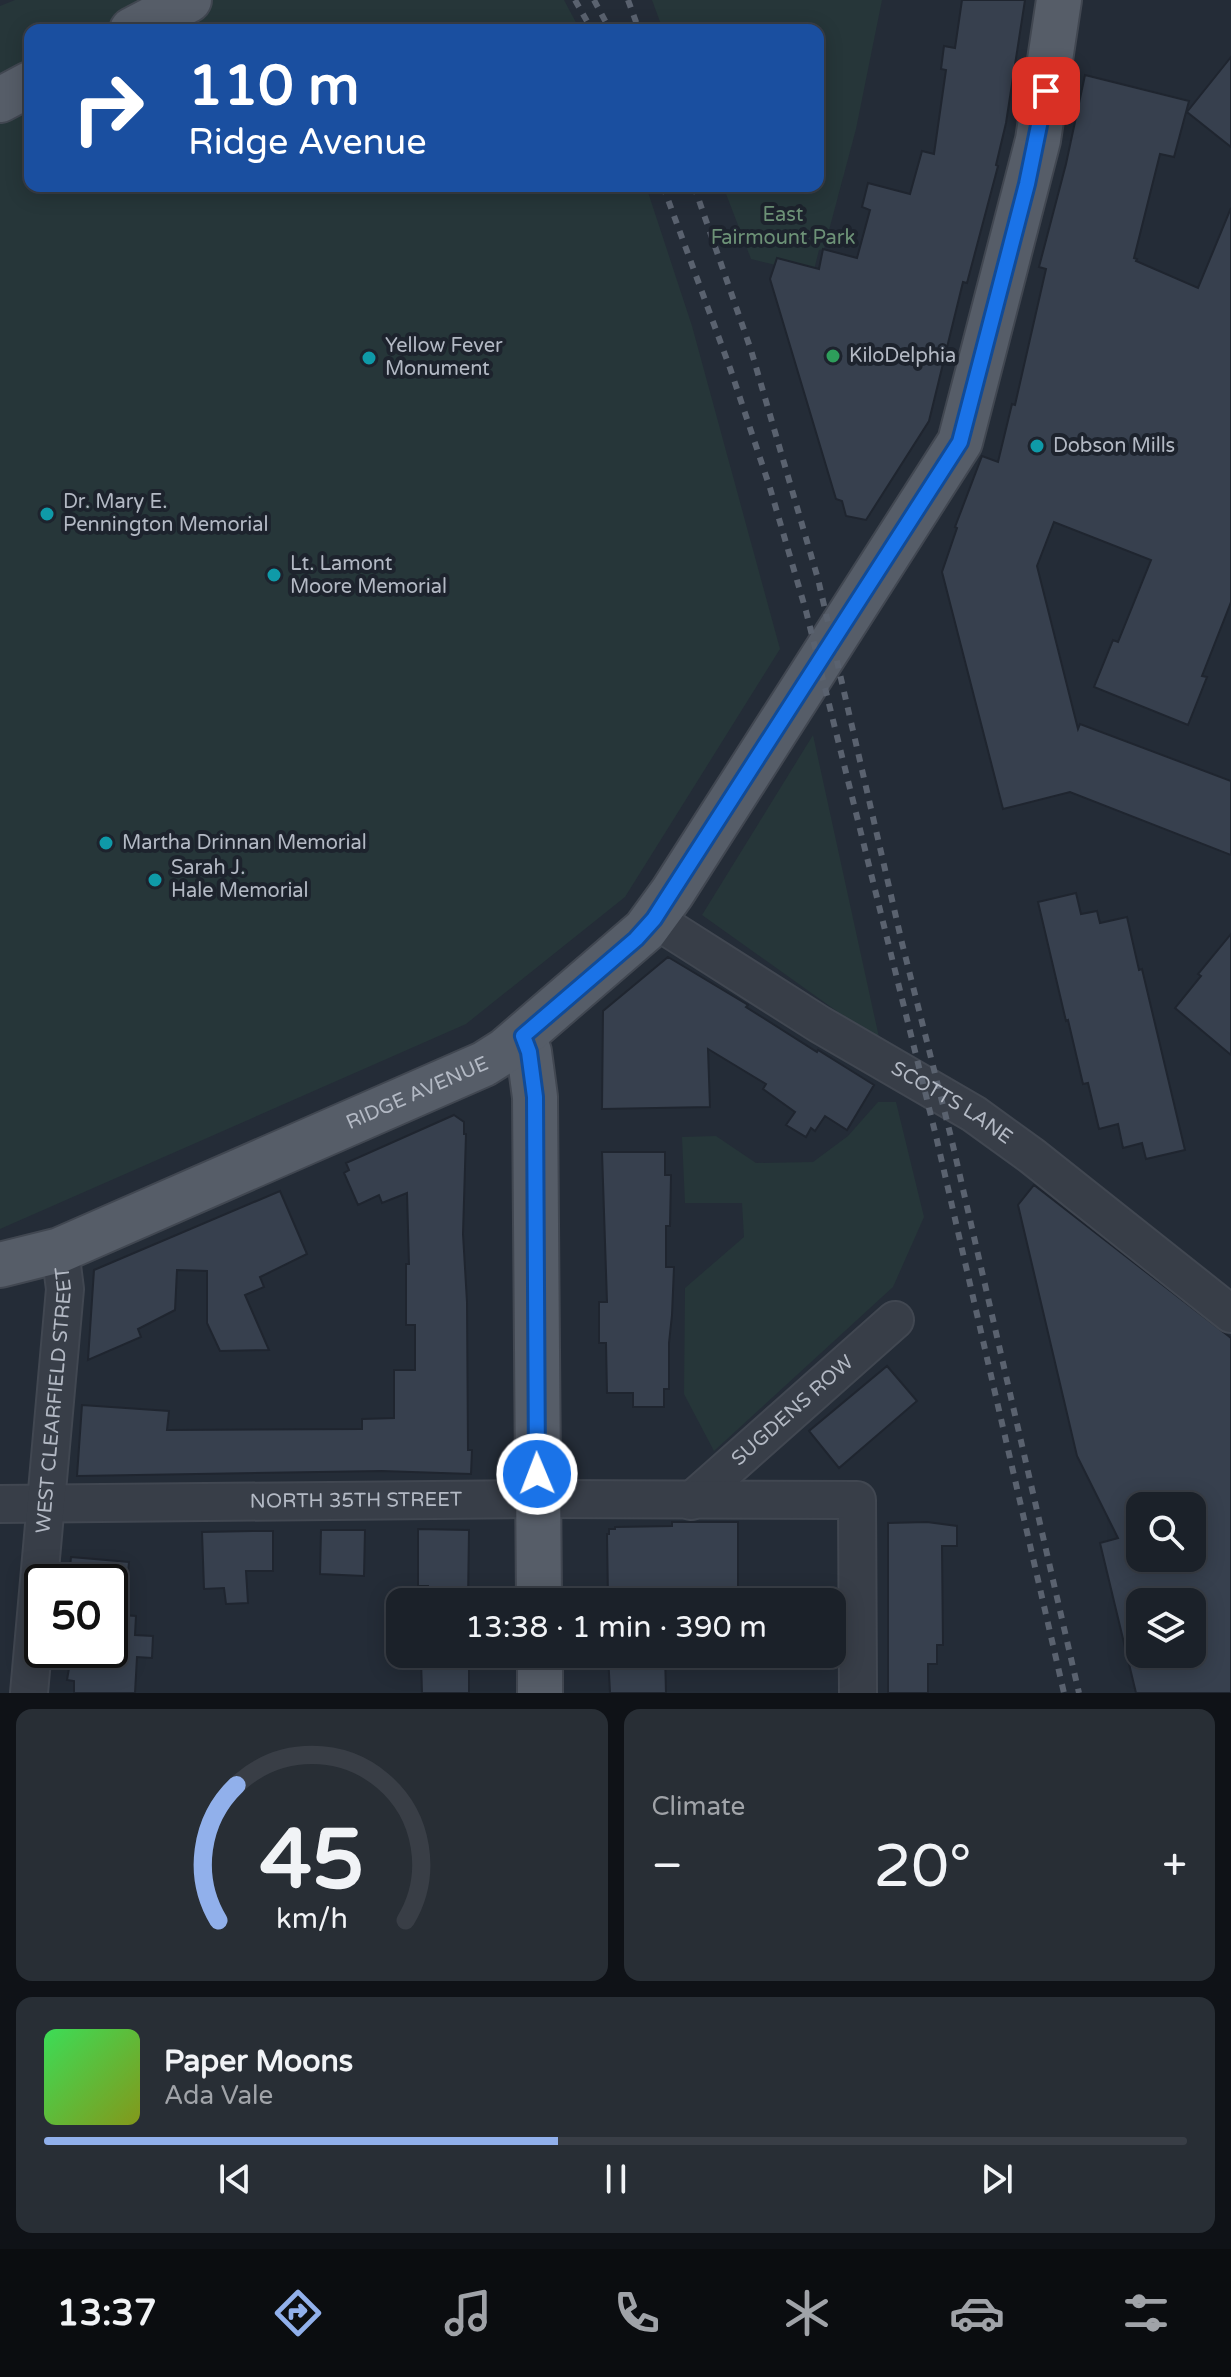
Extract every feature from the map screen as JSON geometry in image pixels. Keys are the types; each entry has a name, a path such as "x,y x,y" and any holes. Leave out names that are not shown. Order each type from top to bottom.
{"main road":[{"path":"143,24 189,0"},
{"name":"RIDGE AVENUE","path":"0,1265 60,1250 461,1075 497,1056 636,939 654,919 960,442 1038,140 1059,0"},
{"path":"0,100 24,87"},
{"path":"523,1036 529,1052 535,1097 539,1588"},
{"path":"540,1668 540,1693"}],"street":[{"name":"SCOTTS LANE","path":"654,919 819,1024 974,1114 1039,1161 1231,1314"},
{"name":"WEST CLEARFIELD STREET","path":"29,1693 65,1289 60,1250"},
{"name":"SUGDENS ROW","path":"691,1501 895,1320"},
{"name":"NORTH 35TH STREET","path":"0,1504 538,1499 857,1500 858,1693"}],"green space":[{"path":"15,0 564,0 577,24 24,24 24,192 648,192 692,326 780,649 625,897 466,1024 0,1229 0,6"},
{"name":"East Fairmount Park","path":"652,0 882,0 856,129 824,249 819,250 813,274 751,259 725,192 824,192 824,24 661,24"},
{"path":"813,735 880,1042 702,915"},
{"path":"878,1102 896,1102 924,1217 893,1287 714,1451 684,1394 685,1288 744,1237 742,1203 685,1203 682,1137 716,1136 756,1163 813,1162 848,1136"}],"building":[{"path":"962,0 1025,0 998,166 967,283 963,282 929,421 866,520 846,516 842,501 836,499 770,279 777,258 819,269 823,249 857,258 870,210 862,207 868,183 910,194 922,151 934,154 946,70 941,69 944,46 955,48"},
{"path":"1231,57 1231,147 1187,112"},
{"name":"Dobson Mills","path":"1085,75 1189,101 1174,157 1160,154 1134,258 1136,261 1198,288 1231,208 1231,602 1202,676 1207,677 1188,725 1094,687 1113,640 1118,642 1151,560 1054,522 1037,566 1078,729 1080,724 1231,781 1231,855 1070,792 1003,809 942,572 982,456 998,462 1012,404 1015,405 1046,269 1039,267"},
{"path":"1076,893 1081,914 1097,911 1100,923 1127,917 1185,1150 1146,1159 1142,1143 1123,1148 1118,1124 1099,1129 1088,1083 1083,1084 1066,1021 1038,902"},
{"path":"1231,934 1231,1055 1175,1008"},
{"path":"668,957 874,1085 847,1130 825,1116 815,1131 811,1128 806,1137 786,1125 795,1112 763,1089 766,1084 708,1049 710,1107 602,1109 603,1011"},
{"path":"454,1115 464,1122 466,1134 463,1234 471,1474 382,1471 77,1476 82,1405 169,1411 167,1430 362,1429 362,1419 394,1418 394,1370 415,1370 415,1325 406,1325 406,1264 409,1264 407,1193 382,1203 379,1195 358,1205 344,1173 349,1170 346,1163"},
{"path":"602,1152 665,1152 665,1175 671,1175 666,1267 674,1267 669,1389 664,1389 664,1407 633,1407 633,1393 607,1393 606,1343 599,1343 599,1302 607,1302"},
{"path":"1034,1185 1231,1338 1231,1693 1136,1693 1130,1668 1206,1668 1206,1588 1126,1588 1126,1651 1100,1543 1118,1538 1077,1456 1018,1205"},
{"path":"280,1191 307,1254 260,1277 264,1287 245,1295 269,1350 220,1351 207,1323 207,1271 177,1270 175,1310 138,1329 141,1337 88,1360 94,1270"},
{"path":"887,1366 917,1401 839,1468 809,1431"},
{"path":"672,1522 738,1522 738,1588 608,1588 609,1529 672,1526"},
{"path":"927,1522 957,1526 957,1546 942,1546 943,1645 937,1645 937,1664 928,1664 928,1693 888,1693 888,1523"},
{"path":"418,1529 469,1530 468,1588 418,1586"},
{"path":"321,1530 365,1530 364,1576 320,1574"},
{"path":"273,1531 273,1571 246,1571 248,1603 226,1604 224,1588 204,1589 202,1532"},
{"path":"71,1557 129,1562 128,1572 128,1564 70,1564"},
{"path":"128,1615 136,1616 135,1635 153,1636 152,1658 137,1657 135,1693 74,1693 74,1681 67,1680 69,1668 128,1668"},
{"path":"421,1668 469,1668 469,1693 422,1693"},
{"path":"609,1668 665,1668 666,1693 610,1693"}],"railway":[{"path":"575,0 589,24"},
{"path":"594,0 607,24"},
{"path":"628,0 637,24"},
{"path":"665,192 730,368 806,611 936,1136 1064,1693"},
{"path":"696,192 751,350 818,579 1079,1693"}],"place":[{"name":"KiloDelphia","path":"833,356"},
{"name":"Yellow Fever Monument","path":"369,358"},
{"name":"Dobson Mills","path":"1037,446"},
{"name":"Dr. Mary E. Pennington Memorial","path":"47,514"},
{"name":"Lt. Lamont Moore Memorial","path":"274,575"},
{"name":"Martha Drinnan Memorial","path":"106,843"},
{"name":"Sarah J. Hale Memorial","path":"155,880"}],"route":[{"path":"537,1474 535,1097 533,1072 523,1036 636,939 654,919 960,442 1038,140 1046,91"}]}
